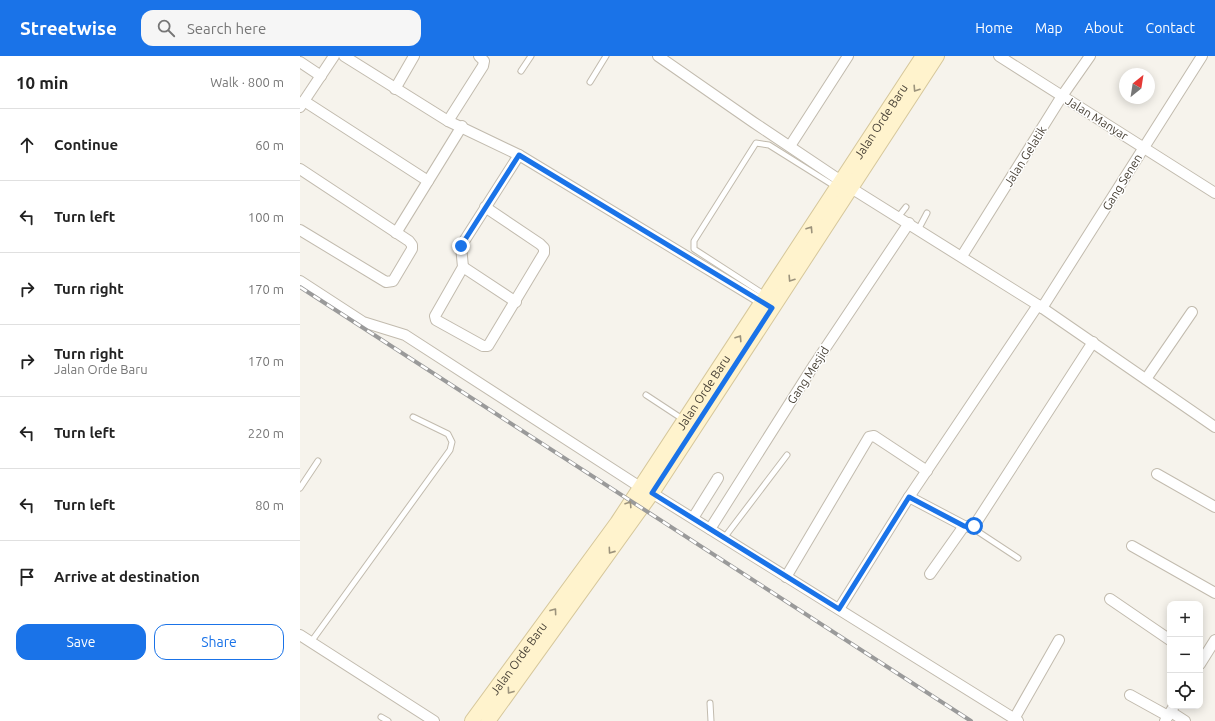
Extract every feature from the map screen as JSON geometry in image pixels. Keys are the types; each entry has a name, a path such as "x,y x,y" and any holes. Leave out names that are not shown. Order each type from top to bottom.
{"main road":[{"name":"Jalan Orde Baru","path":"488,721 523,664 646,490 843,186 923,56"},
{"name":"Jalan Orde Baru","path":"843,186 937,56"},
{"name":"Jalan Orde Baru","path":"646,490 685,420 767,302"},
{"name":"Jalan Orde Baru","path":"472,721 523,664"}],"street":[{"path":"334,56 302,104 428,181"},
{"path":"344,56 448,121 462,126 519,155 767,302"},
{"path":"395,89 414,56"},
{"path":"448,121 483,66 484,61 479,56"},
{"path":"658,56 790,146 843,186 899,216 918,230 962,256 1093,342 1215,427"},
{"path":"790,146 829,78 848,56"},
{"name":"Jalan Manyar","path":"999,56 1215,193"},
{"name":"Jalan Gelatik","path":"962,256 1062,96 1090,56"},
{"name":"Gang Senen","path":"839,609 926,471 1040,307 1202,56"},
{"path":"300,62 321,76"},
{"path":"396,233 462,126"},
{"path":"485,208 544,248 544,253 516,302 488,346 483,346 436,320 436,312 463,267 461,246 485,208 519,155"},
{"path":"300,169 409,241 412,245 412,249 393,281 386,282 300,230"},
{"name":"Gang Mesjid","path":"710,529 814,365 909,223"},
{"path":"463,267 516,302"},
{"path":"300,281 363,322 405,336 646,490 1016,720 1059,640"},
{"path":"1146,379 1192,312"},
{"path":"930,574 968,527 976,523 1093,342"},
{"path":"786,577 869,436 874,436 926,471"},
{"path":"1157,474 1215,507"},
{"path":"693,518 718,478"},
{"path":"909,497 968,527"},
{"path":"1132,546 1215,593"},
{"path":"1110,599 1167,638"},
{"path":"300,635 434,721"},
{"path":"1203,659 1215,640"},
{"path":"1130,695 1185,721"}],"lane":[{"path":"521,71 530,56"},
{"path":"590,82 606,56"},
{"path":"767,302 694,249 692,246 756,143 769,144 843,186"},
{"path":"899,216 906,207"},
{"path":"918,230 927,213"},
{"path":"646,395 685,420"},
{"path":"311,642 450,450 452,442 448,434 413,417"},
{"path":"724,538 787,455"},
{"path":"300,488 318,462"},
{"path":"968,527 1018,558"},
{"path":"710,703 711,721"},
{"path":"381,716 388,721"}],"railway":[{"path":"300,287 971,721"}],"route":[{"path":"461,246 519,155 772,308 652,493 839,609 909,497 964,526 972,528 974,526"}]}
